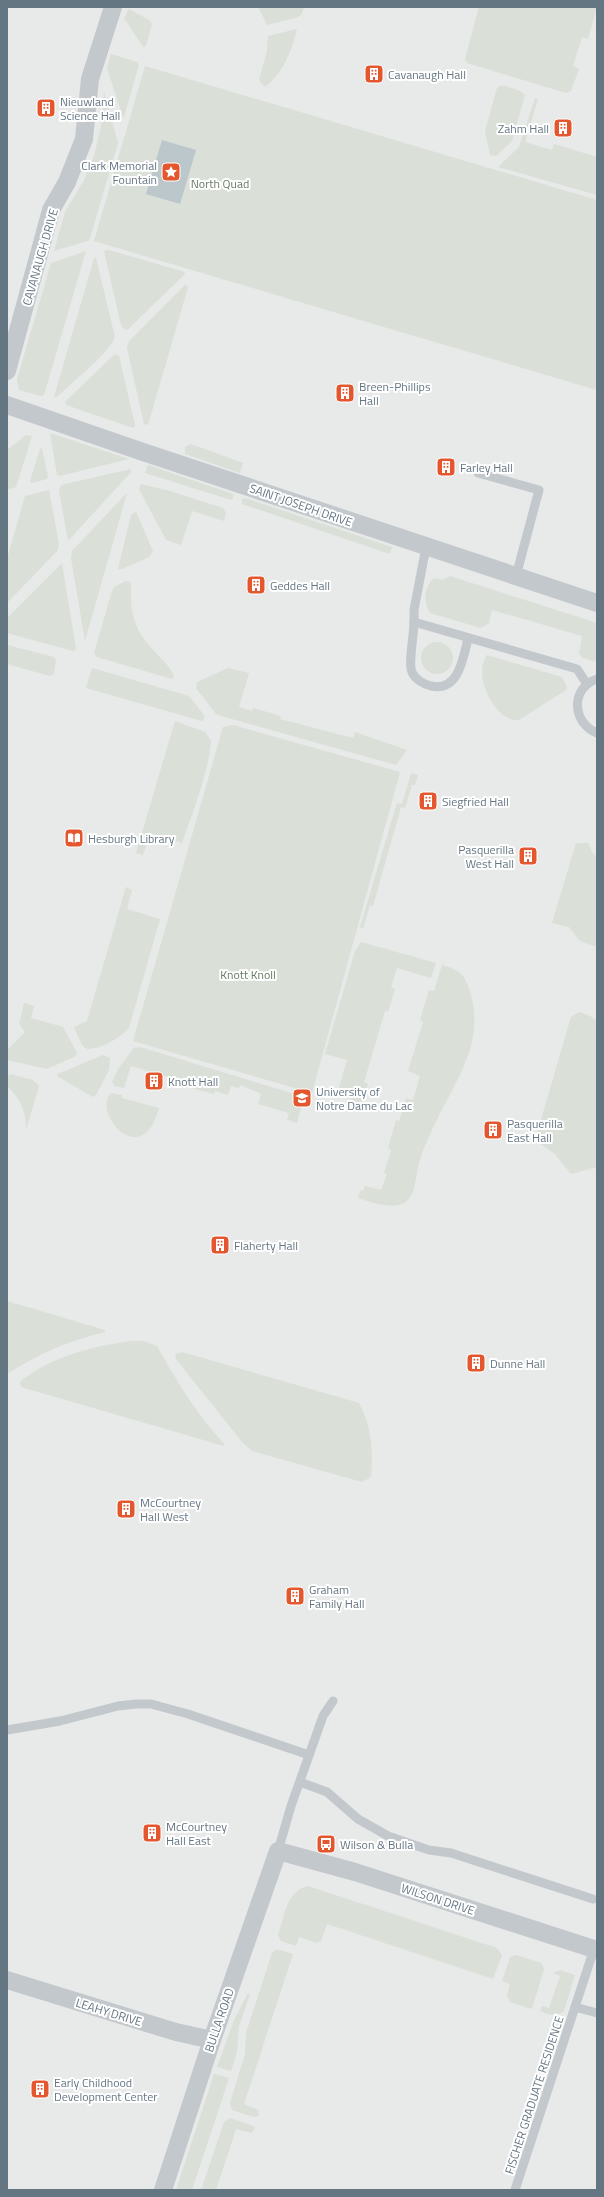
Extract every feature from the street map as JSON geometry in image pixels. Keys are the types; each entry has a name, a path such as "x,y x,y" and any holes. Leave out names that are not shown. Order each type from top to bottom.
{"street":[{"name":"CAVANAUGH DRIVE","path":"7,371 52,210 76,164 84,139 90,79 114,7"},
{"name":"SAINT JOSEPH DRIVE","path":"7,405 426,547 597,603"},
{"name":"WILSON DRIVE","path":"278,1851 355,1872 595,1949"},
{"name":"BULLA ROAD","path":"163,2190 212,2040 278,1851"},
{"name":"LEAHY DRIVE","path":"7,1980 176,2032 212,2040"}],"lane":[{"path":"478,474 538,490 516,576"},
{"path":"426,547 414,610 414,638 409,660 411,671 418,680 425,684 438,687 446,685 457,676 468,638"},
{"path":"414,622 577,669 588,684"},
{"path":"597,679 588,684 579,695 577,708 584,725 597,733"},
{"path":"278,1851 323,1716 333,1701"},
{"path":"7,1730 60,1721 118,1706 151,1704 309,1755"},
{"path":"300,1782 327,1792 358,1819 388,1836 428,1850 451,1853 593,1899"},
{"name":"FISCHER GRADUATE RESIDENCE","path":"516,2190 595,1949"},
{"name":"FISCHER GRADUATE RESIDENCE","path":"575,2007 597,2013"}],"shaded area":[{"name":"University of Notre Dame du Lac","path":"7,7 597,7 597,2190 7,2190"},
{"name":"Clark Memorial Fountain","path":"162,140 196,150 180,204 146,194"}],"green space":[{"path":"258,7 304,7 302,14 298,17 267,25"},
{"path":"479,7 597,7 588,39 582,37 573,66 579,69 571,91 566,93 467,63 465,59"},
{"path":"129,9 149,20 152,24 146,46 143,47 124,18"},
{"path":"297,29 286,61 277,75 265,87 259,80 267,51 268,36"},
{"path":"111,54 137,62 139,65 124,117 107,68"},
{"name":"North Quad","path":"145,66 597,200 597,390 94,241"},
{"path":"502,85 520,91 525,95 512,141 496,156 490,155 485,131 497,88"},
{"path":"104,92 118,143 90,238 88,241 54,251 65,212 84,180 94,156 101,126"},
{"path":"535,98 538,99 525,142 552,150 554,144 597,157 597,195 498,167 519,147"},
{"path":"109,250 185,272 184,275 127,330 122,327 120,321 104,251"},
{"path":"86,251 44,395 41,396 19,390 17,379 51,263"},
{"path":"94,258 96,258 115,337 106,351 98,359 57,397 54,397"},
{"path":"185,285 188,287 148,425 144,424 127,348 129,341"},
{"path":"115,354 119,356 135,425 133,428 66,405 65,402"},
{"path":"50,433 129,459 60,476 57,475"},
{"path":"26,435 32,436 16,487 7,490 7,450"},
{"path":"191,444 243,463 240,473 185,454 185,447"},
{"path":"42,448 48,477 47,479 31,483 30,481 40,449"},
{"path":"148,465 233,494 233,498 231,500 145,473"},
{"path":"131,469 131,472 68,541 59,490 61,485"},
{"path":"141,484 170,491 223,508 226,513 224,521 192,511 181,545 166,540 139,489"},
{"path":"49,490 59,544 58,550 7,603 7,559 25,496"},
{"path":"127,493 85,641 71,558 72,551"},
{"path":"245,498 392,547 390,554 242,504 242,499"},
{"path":"136,512 153,551 149,557 122,569 118,569 131,515"},
{"path":"62,563 76,649 73,651 7,633 7,618"},
{"path":"450,576 597,623 597,662 583,658 579,654 582,636 492,610 489,623 481,628 430,613 426,604 426,590 428,586 434,578 442,580"},
{"path":"126,581 131,582 132,612 137,628 148,644 166,663 174,676 172,679 97,657 94,653 112,591 114,587"},
{"path":"434,642 440,642 450,649 453,658 452,664 446,671 440,674 434,674 424,667 421,661 421,655 428,645"},
{"path":"7,645 54,657 56,660 54,674 50,676 7,664"},
{"path":"487,655 562,677 567,687 566,690 519,720 510,719 501,713 494,705 484,684 482,673 483,663"},
{"path":"92,668 189,696 204,715 204,719 202,721 86,688"},
{"path":"228,668 249,673 239,707 252,711 253,708 281,716 280,719 353,738 355,732 407,750 396,765 216,714 196,688 197,682"},
{"path":"175,721 205,732 211,741 207,766 200,792 182,843 150,833 143,855 136,853"},
{"name":"Knott Knoll","path":"233,725 400,772 312,1093 133,1041 223,727"},
{"path":"411,773 418,775 415,785 412,785 405,808 401,807 373,906 370,905 363,929 360,927 397,803 402,804"},
{"path":"576,843 588,843 594,856 597,855 597,947 580,941 569,927 552,923"},
{"path":"126,887 132,890 127,909 160,919 129,1028 121,1036 110,1042 92,1049 87,1049 82,1045 74,1027 87,1021"},
{"path":"361,942 436,963 431,978 397,968 391,988 395,989 388,1012 385,1011 364,1082 368,1084 362,1103 337,1095 347,1060 325,1054 355,951"},
{"path":"442,965 454,969 462,975 465,978 469,988 474,1015 473,1033 469,1051 463,1069 424,1149 411,1196 403,1204 390,1206 376,1204 358,1198 361,1190 363,1191 365,1186 381,1190 387,1174 384,1173 391,1150 388,1148 396,1120 399,1121 406,1098 413,1100 420,1076 408,1071 423,1022 420,1020 429,990 434,991"},
{"path":"24,1003 34,1006 31,1018 63,1027 77,1053 76,1056 47,1069 7,1060 7,1050 25,1032 19,1024"},
{"path":"579,1012 590,1016 597,1021 597,1167 571,1174 555,1154 535,1140 571,1017"},
{"path":"140,1047 304,1097 297,1123 287,1120 289,1113 258,1104 261,1094 241,1085 238,1088 231,1086 228,1095 215,1091 214,1094 188,1087 189,1083 131,1066 124,1088 115,1086 112,1082 118,1069 134,1048"},
{"path":"103,1055 110,1058 109,1070 96,1095 93,1097 57,1076 58,1074"},
{"path":"10,1074 33,1080 39,1086 26,1130 22,1106 7,1086 7,1078"},
{"path":"112,1093 122,1095 122,1098 159,1108 151,1127 141,1136 130,1136 120,1131 112,1122 108,1111 107,1101"},
{"path":"7,1301 105,1330 105,1332 54,1348 7,1374"},
{"path":"133,1341 144,1341 157,1346 188,1398 205,1422 225,1445 224,1446 21,1387 20,1382 32,1373 59,1359 89,1349"},
{"path":"182,1352 359,1403 367,1421 371,1439 371,1477 362,1482 252,1451 243,1443 175,1358 176,1354"},
{"path":"308,1886 497,1948 502,1955 493,1979 327,1924 321,1941 317,1943 299,1937 296,1946 281,1941 278,1935 287,1905 295,1893"},
{"path":"275,1950 293,1954 244,2104 258,2110 259,2116 254,2117 232,2110 230,2103 245,2054 246,2033 272,1953"},
{"path":"516,1955 541,1963 544,1969 532,2009 510,2002 507,1996 510,1984 502,1981 510,1957"},
{"path":"560,1970 575,1975 564,2011 555,2015 540,2011 542,2006 549,2008 560,1976 553,1973"},
{"path":"248,1993 250,1994 239,2026 237,2052 231,2071 217,2067 235,2018"},
{"path":"214,2074 229,2078 192,2190 176,2190"},
{"path":"230,2118 251,2125 255,2128 251,2133 236,2129 216,2190 201,2190 224,2122"}],"place":[{"name":"Cavanaugh Hall","path":"374,74"},
{"name":"Nieuwland Science Hall","path":"46,108"},
{"name":"Zahm Hall","path":"563,128"},
{"name":"Clark Memorial Fountain","path":"171,172"},
{"name":"Breen-Phillips Hall","path":"345,393"},
{"name":"Farley Hall","path":"446,467"},
{"name":"Geddes Hall","path":"256,585"},
{"name":"Siegfried Hall","path":"428,801"},
{"name":"Hesburgh Library","path":"74,838"},
{"name":"Pasquerilla West Hall","path":"528,856"},
{"name":"Knott Hall","path":"154,1081"},
{"name":"University of Notre Dame du Lac","path":"302,1098"},
{"name":"Pasquerilla East Hall","path":"493,1130"},
{"name":"Flaherty Hall","path":"220,1245"},
{"name":"Dunne Hall","path":"476,1363"},
{"name":"McCourtney Hall West","path":"126,1509"},
{"name":"Graham Family Hall","path":"295,1596"},
{"name":"McCourtney Hall East","path":"152,1833"},
{"name":"Wilson & Bulla","path":"326,1844"},
{"name":"Early Childhood Development Center","path":"40,2089"}]}
